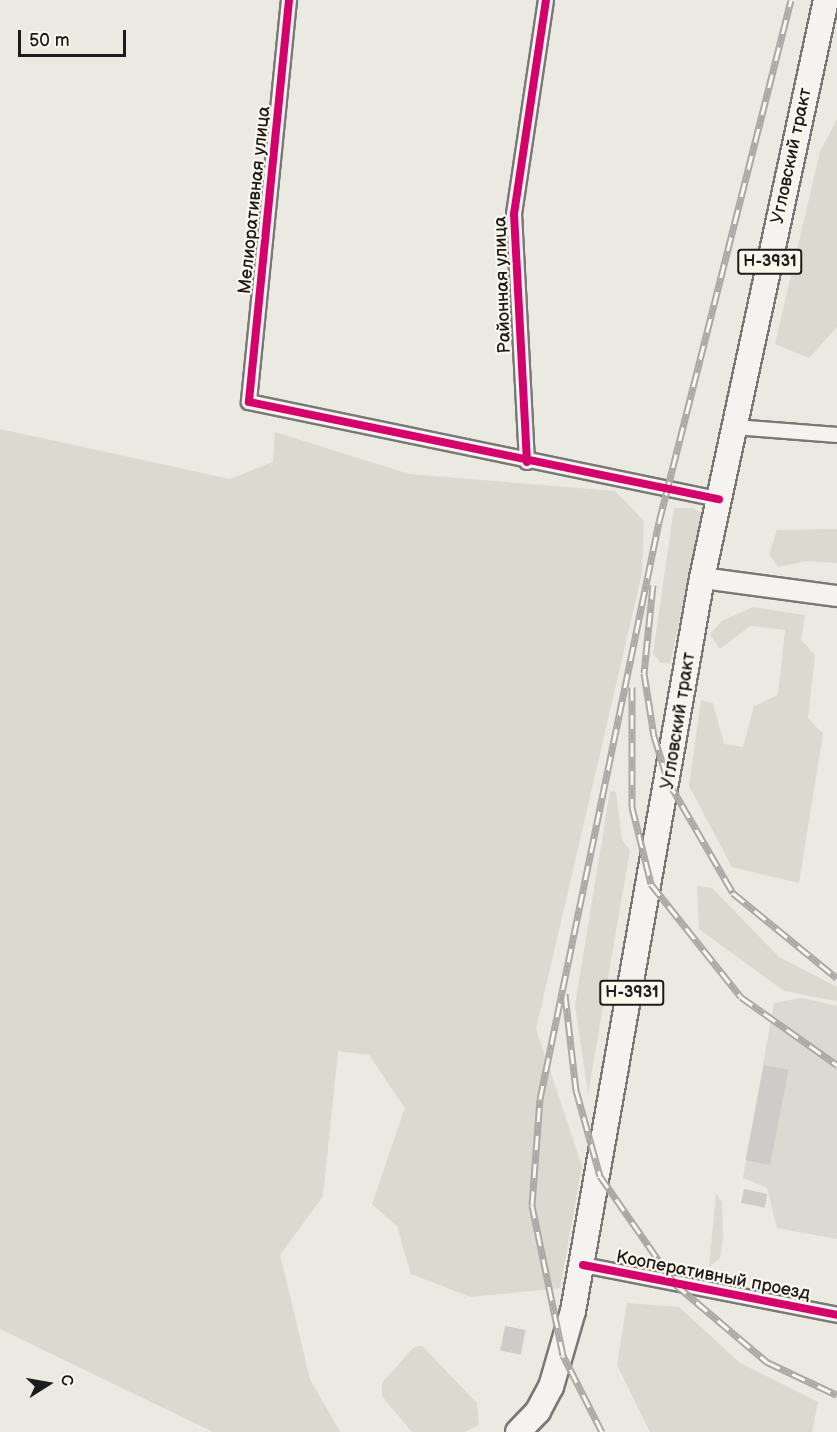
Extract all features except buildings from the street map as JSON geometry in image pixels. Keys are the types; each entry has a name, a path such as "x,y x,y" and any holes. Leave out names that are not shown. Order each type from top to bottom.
{"highway":[{"name":"Угловский тракт","path":"518,1432 538,1411 551,1387 583,1265 702,578 826,0"}],"main road":[{"path":"702,578 837,596"}],"street":[{"name":"Мелиоративная улица","path":"289,0 249,402 527,462"},
{"name":"Районная улица","path":"527,462 514,214 546,0"},
{"path":"735,427 831,434 837,423"},
{"path":"527,462 719,499"},
{"name":"Кооперативный проезд","path":"583,1265 837,1315"}],"shaded area":[{"path":"837,119 837,327 809,358 775,344 820,152"},
{"path":"0,429 230,479 273,462 275,432 409,474 615,491 644,521 642,573 536,1029 582,1166 560,1288 471,1297 411,1274 397,1226 372,1204 405,1108 369,1055 338,1051 323,1196 280,1255 310,1379 340,1432 213,1432 0,1329"},
{"path":"674,508 693,508 710,518 707,541 695,552 670,663 661,663 653,654"},
{"path":"837,529 837,563 807,561 778,567 769,554 777,530"},
{"path":"753,607 805,615 801,640 815,655 808,718 823,734 799,883 732,867 689,786 701,700 713,703 724,744 743,747 754,706 778,695 785,630 750,626 720,649 710,634 722,621"},
{"path":"610,791 616,792 622,840 630,850 588,1094 575,1005"},
{"path":"697,886 712,888 779,957 837,987 837,1001 784,991 699,929"},
{"path":"802,998 837,1006 837,1239 777,1228 767,1188 743,1178 774,1003"},
{"path":"716,1193 722,1202 723,1239 720,1258 709,1267"},
{"path":"627,1303 679,1307 740,1363 818,1402 812,1432 650,1432 617,1365"},
{"path":"422,1346 477,1403 479,1425 465,1432 412,1432 382,1396 382,1383 414,1347"}],"railway":[{"path":"602,1432 563,1355 532,1205 540,1099 659,522 791,0"},
{"path":"653,585 644,673 654,736 668,781 733,893 837,978"},
{"path":"632,687 632,807 651,884 741,997 837,1065"},
{"path":"565,994 576,1090 600,1176 675,1284 767,1362 837,1395"}],"cycle path":[{"path":"289,0 249,402 719,499"},
{"path":"527,462 514,214 546,0"},
{"path":"583,1265 837,1315"}]}
